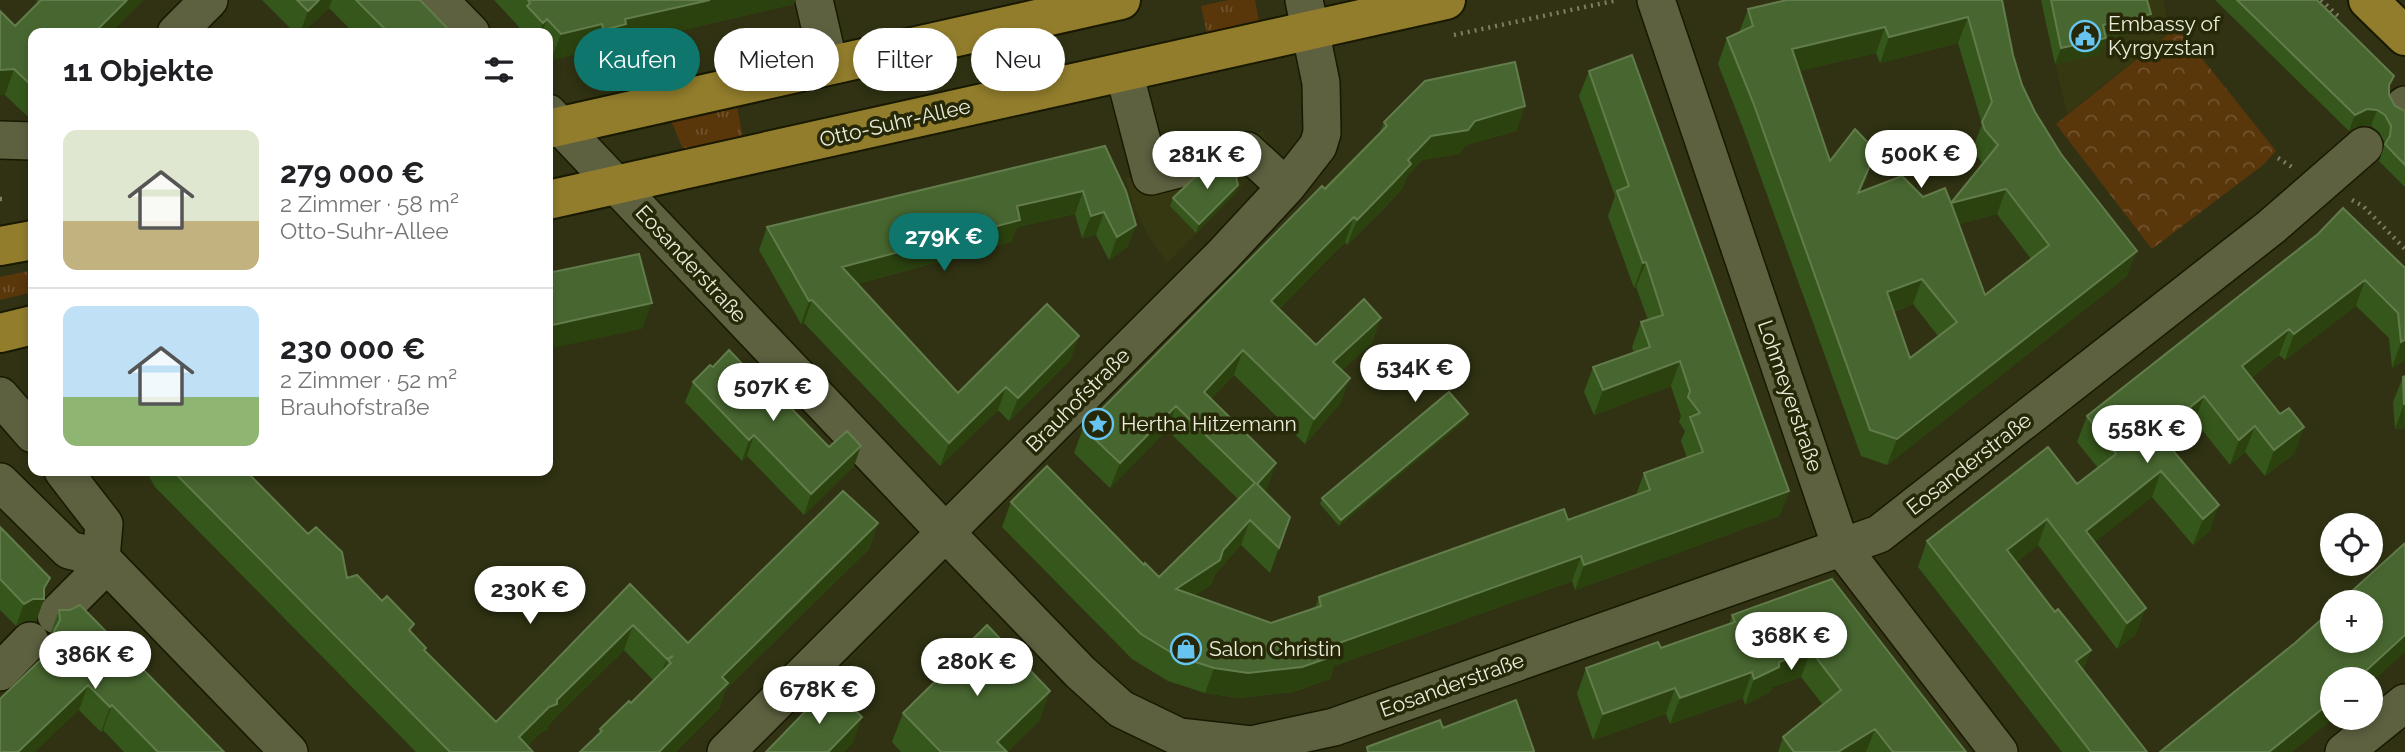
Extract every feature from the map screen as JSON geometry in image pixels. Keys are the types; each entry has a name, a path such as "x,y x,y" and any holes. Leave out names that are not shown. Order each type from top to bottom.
{"main road":[{"path":"839,62 1065,6 1121,0"},
{"path":"2368,0 2405,36"},
{"name":"Otto-Suhr-Allee","path":"553,199 1124,72 1308,15 1450,18"},
{"path":"553,123 714,89"},
{"path":"0,246 28,241"},
{"path":"0,333 28,326"}],"street":[{"path":"181,28 209,0"},
{"path":"439,0 466,28"},
{"path":"814,0 820,28"},
{"name":"Lohmeyerstraße","path":"1656,0 1841,547 1998,752"},
{"name":"Brauhofstraße","path":"726,752 1222,256 1286,187 1318,146 1322,133 1321,83 1308,15"},
{"path":"1124,72 1151,176 1186,167"},
{"name":"Eosanderstraße","path":"553,124 617,185 1080,672 1121,709 1179,737 1251,745 1334,727 1880,534 2271,227 2364,146"},
{"path":"0,139 28,141"},
{"path":"1226,157 1247,151 1286,187"},
{"path":"0,396 28,428"},
{"path":"56,615 104,561 104,524 66,476"},
{"path":"0,482 69,550 104,561 289,752"},
{"path":"0,672 30,641"},
{"path":"2344,752 2405,703"}],"path":[{"path":"1450,18 1618,0"},
{"path":"2363,206 2405,249"}],"shaded area":[{"path":"2041,0 2163,0 2170,32 2067,114"},
{"path":"1263,131 1275,154 1167,263 1147,234 1133,204 1126,178 1135,176 1132,161"}],"green space":[{"path":"1228,0 1255,0 1260,26 1208,37 1201,6"},
{"path":"2177,27 2276,151 2263,165 2152,249 2056,124"},
{"path":"737,107 743,138 684,151 671,121"},
{"path":"28,271 28,293 0,300 0,277"}],"building":[{"path":"41,0 127,0 99,28 28,28 28,82 14,69 0,70 0,11 15,26"},
{"path":"297,0 319,0 308,11"},
{"path":"356,0 420,0 447,28 384,28"},
{"path":"528,0 710,0 625,19 626,24 611,28 603,28 602,24 574,28 574,31 561,34 547,19 543,23 527,6 530,3"},
{"path":"1787,0 2002,0 2013,55 2022,85 2035,112 2061,154 2137,251 1897,439 1870,430 1753,102 1727,38 1753,26 1748,9","holes":["1968,17 1992,102 1982,122 1985,130 1998,145 1951,203 1945,188 1923,197 1902,176 1858,193 1876,151 1855,129 1830,161 1792,49 1885,27 1889,37","2006,189 2049,245 1985,295 1951,203","1922,279 1957,322 1910,358 1887,292"]},
{"name":"Embassy of Kyrgyzstan","path":"2051,0 2147,0 2151,14 2103,25 2106,38 2061,48"},
{"path":"2237,0 2317,0 2394,76 2389,85 2389,95 2395,106 2405,111 2405,165 2385,144 2390,136 2391,126 2385,115 2377,110 2367,109 2355,115"},
{"path":"1632,55 1789,491 1584,565 1581,556 1336,644 1339,654 1302,667 1248,673 1214,668 1177,656 1141,634 1011,502 1047,466 1159,577 1255,483 1176,406 1120,463 1083,428 1322,186 1325,189 1387,126 1384,122 1425,81 1515,62 1525,106 1475,121 1468,130 1431,136 1408,160 1411,164 1394,182 1357,220 1354,217 1271,301 1316,345 1364,299 1381,318 1333,362 1350,378 1314,419 1243,350 1204,392 1276,463 1257,484 1290,517 1279,548 1250,520 1223,550 1220,560 1176,589 1271,623 1321,606 1319,597 1564,509 1568,520 1650,490 1644,473 1703,452 1690,417 1700,413 1688,397 1690,391 1680,361 1603,390 1593,367 1650,347 1641,322 1663,315 1646,262 1643,263 1617,191 1629,186 1589,71"},
{"path":"1105,146 1126,191 1136,225 1117,237 1104,212 1091,216 1083,191 1017,206 1020,220 842,267 958,393 1047,304 1079,336 1018,398 1006,387 949,443 812,300 809,301 767,227"},
{"path":"1213,160 1224,168 1234,168 1238,185 1199,224 1173,198 1203,173"},
{"path":"2343,208 2405,268 2405,340 2401,342 2398,313 2365,280 2294,334 2289,329 2242,366 2280,414 2289,408 2304,427 2274,450 2255,426 2239,440 2204,396 2158,433 2219,505 2203,519 2161,471 2086,531 2146,608 2127,623 2047,519 2007,550 2055,612 2058,609 2091,650 2076,661 2147,752 2091,752 1927,541 2048,447 2077,484 2116,454 2087,416 2318,234"},
{"path":"639,254 652,303 553,325 553,272"},
{"path":"729,350 784,408 787,404 829,447 847,431 861,446 811,494 754,435 749,440 693,382"},
{"path":"2405,376 2405,404 2404,404 2403,377"},
{"path":"1449,392 1468,414 1341,520 1322,498"},
{"path":"178,476 251,476 308,534 316,527 342,552 347,578 357,575 382,601 387,596 414,624 409,630 426,648 424,650 496,722 630,584 688,643 843,491 878,523 722,677 728,683 659,752 580,752 602,731 600,729 671,663 668,660 673,656 667,659 633,625 557,700 557,704 549,707 519,737 533,752 450,752"},
{"path":"0,527 50,578 44,588 44,599 33,599 24,604 0,579"},
{"path":"2405,543 2405,635 2370,667 2320,667 2320,711 2269,752 2160,752 2320,621 2320,653 2383,653 2383,590 2353,590 2369,576 2383,576 2383,563"},
{"path":"1832,579 1966,752 1893,752 1875,729 1838,752 1794,752 1783,737 1841,690 1811,651 1779,662 1779,667 1754,679 1752,672 1680,698 1675,688 1603,714 1586,668 1658,642 1661,648 1735,622 1732,615"},
{"path":"80,605 224,752 158,752 112,705 110,707 88,685 18,752 0,752 0,699 62,639 54,631 60,620 59,610 70,610"},
{"path":"987,625 1050,691 997,742 1007,752 941,752 903,713 960,657 958,654"},
{"path":"830,686 862,717 828,752 766,752"},
{"path":"1516,700 1534,751 1532,752 1368,752 1367,747 1440,720 1443,728"}],"place":[{"name":"Embassy of Kyrgyzstan","path":"2085,36"},
{"name":"Hertha Hitzemann","path":"1098,424"},
{"name":"Salon Christin","path":"1186,649"}]}
